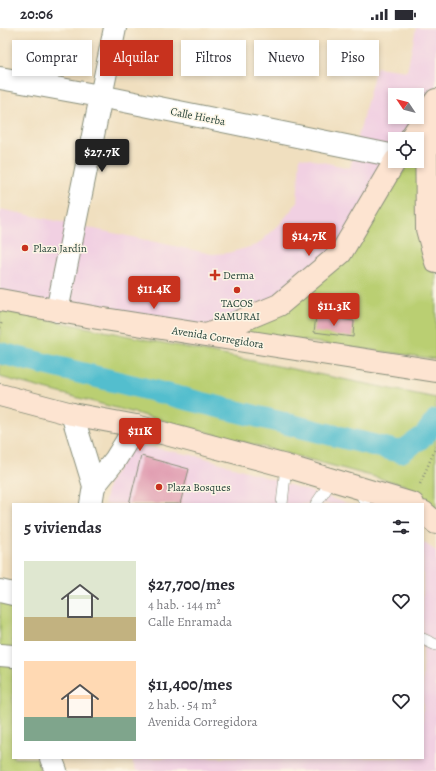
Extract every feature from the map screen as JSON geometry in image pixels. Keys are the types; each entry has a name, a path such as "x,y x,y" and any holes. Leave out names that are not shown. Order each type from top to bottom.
{"main road":[{"path":"415,132 431,108"},
{"path":"431,108 426,230 436,262"},
{"path":"205,335 279,305 341,252 392,168"},
{"name":"Avenida Corregidora","path":"0,300 57,311 436,371"},
{"path":"0,395 72,414 136,426 286,466 333,479 362,495 401,503"},
{"path":"424,513 436,523"}],"street":[{"path":"57,311 115,28"},
{"name":"Calle Hierba","path":"0,78 100,96 388,155"},
{"path":"72,414 93,495"},
{"path":"93,495 136,426"},
{"path":"0,591 12,594"},
{"path":"0,655 12,656"},
{"path":"51,759 56,771"}],"lane":[{"path":"282,503 286,466"},
{"path":"317,503 333,479"},
{"path":"424,639 436,645"}],"path":[{"path":"417,503 436,447"}],"shaded area":[{"path":"416,28 436,28 436,100 424,118 424,88 388,88 388,124 420,124 415,132 388,132 388,168 391,168 341,253 279,305 205,335 0,300 0,209 212,254 228,253 257,245 279,225 297,203 300,157 350,168 374,76 379,76 379,67 407,71"},
{"name":"Plaza Bosques","path":"134,444 202,457 346,503 104,503 109,482"},
{"path":"424,543 436,551 436,771 136,771 131,759 424,759"}],"green space":[{"path":"406,168 418,168 436,260 436,359 240,332 354,250"},
{"path":"0,310 436,398 436,514 405,485 0,377"},
{"path":"0,597 12,600 12,759 37,759 40,771 0,771"}],"building":[{"path":"316,316 354,321 353,337 314,332"},
{"name":"Plaza Bosques","path":"141,456 189,469 180,503 129,503"}],"waterway":[{"path":"0,353 401,452 424,436 436,420"}],"place":[{"name":"Plaza Jardín","path":"25,248"},
{"name":"Derma","path":"215,275"},
{"name":"TACOS SAMURAI","path":"237,290"},
{"name":"Plaza Bosques","path":"159,487"}]}
